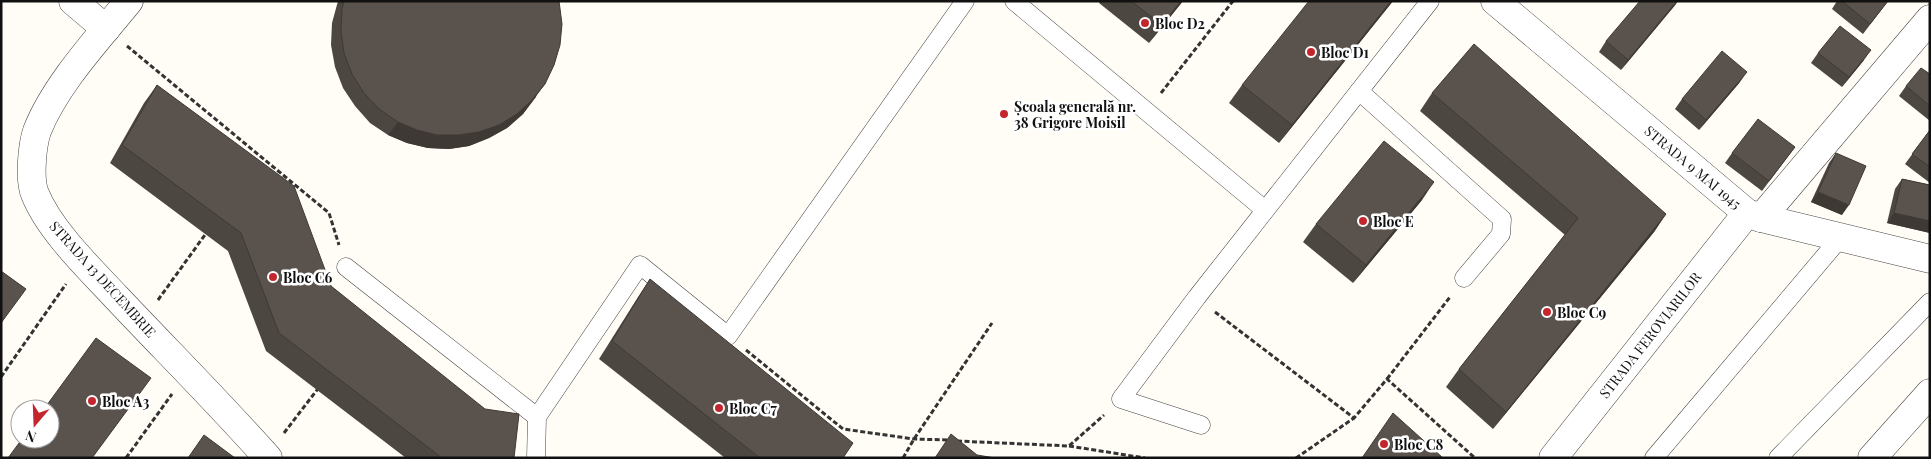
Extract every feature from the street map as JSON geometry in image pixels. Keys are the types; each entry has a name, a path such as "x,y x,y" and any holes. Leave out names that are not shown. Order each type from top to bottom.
{"street":[{"path":"73,1 106,29"},
{"name":"STRADA 13 DECEMBRIE","path":"129,1 76,66 55,98 37,132 32,167 34,193 46,216 82,261 189,372 267,457"},
{"name":"STRADA 9 MAI 1945","path":"1495,1 1754,215 1930,259"},
{"name":"STRADA FEROVIARILOR","path":"1553,458 1754,215 1930,19"},
{"path":"1872,458 1930,393"}],"lane":[{"path":"536,458 537,417 640,265 728,336 965,1"},
{"path":"1014,1 1148,110 1265,210"},
{"path":"1201,425 1121,399 1197,297 1430,1"},
{"path":"1359,91 1502,219 1501,234 1464,278"},
{"path":"1654,458 1841,237"},
{"path":"346,267 537,417"},
{"path":"1778,458 1930,302"}],"path":[{"path":"1148,110 1233,1"},
{"path":"106,29 262,156 328,213 346,267"},
{"path":"256,164 262,156"},
{"path":"141,324 210,228"},
{"path":"1,378 82,261"},
{"path":"1296,458 1354,418 1387,379 1464,278"},
{"path":"1197,297 1354,418"},
{"path":"903,458 992,323"},
{"path":"728,336 843,430 914,439 1069,446 1145,458"},
{"path":"126,458 189,372"},
{"path":"1387,379 1475,458"},
{"path":"267,457 321,385"},
{"path":"1069,446 1121,399"}],"building":[{"path":"344,1 559,1 562,24 560,45 554,65 545,84 517,114 499,125 479,132 437,135 417,130 398,122 379,109 364,93 352,74 344,53 341,32"},
{"path":"1131,1 1181,1 1162,25"},
{"name":"Bloc D1","path":"1309,1 1391,1 1292,125 1242,85"},
{"path":"1640,1 1677,1 1628,60 1606,41"},
{"path":"1842,1 1888,1 1870,24"},
{"path":"1840,26 1871,50 1849,77 1818,53"},
{"name":"Bloc C9","path":"1474,44 1666,214 1506,412 1459,369 1578,218 1432,93"},
{"path":"1722,51 1747,72 1706,120 1682,99"},
{"path":"1921,68 1930,74 1930,106 1906,86"},
{"name":"Bloc C6","path":"157,85 294,186 331,286 485,409 519,414 514,458 442,458 279,333 241,233 122,145"},
{"path":"1758,119 1795,147 1769,181 1732,153"},
{"path":"1930,130 1930,167 1912,154"},
{"name":"Bloc E","path":"1384,141 1434,182 1366,265 1316,224"},
{"path":"1836,153 1866,166 1849,205 1818,192"},
{"path":"1902,179 1930,185 1930,221 1894,213"},
{"path":"1,271 26,289 1,323"},
{"name":"Bloc C7","path":"650,279 853,443 843,458 760,458 612,341"},
{"name":"Bloc A3","path":"96,338 151,378 92,458 8,458 15,449 60,449 60,399 51,399"},
{"path":"1393,413 1443,458 1362,458"},
{"path":"951,434 977,455 995,458 935,458"},
{"path":"204,435 235,458 188,458"}],"place":[{"name":"Bloc D2","path":"1145,23"},
{"name":"Bloc D1","path":"1311,52"},
{"name":"Școala generală nr. 38 Grigore Moisil","path":"1004,114"},
{"name":"Bloc E","path":"1363,221"},
{"name":"Bloc C6","path":"273,277"},
{"name":"Bloc C9","path":"1547,312"},
{"name":"Bloc A3","path":"92,401"},
{"name":"Bloc C7","path":"719,408"},
{"name":"Bloc C8","path":"1384,444"}]}
